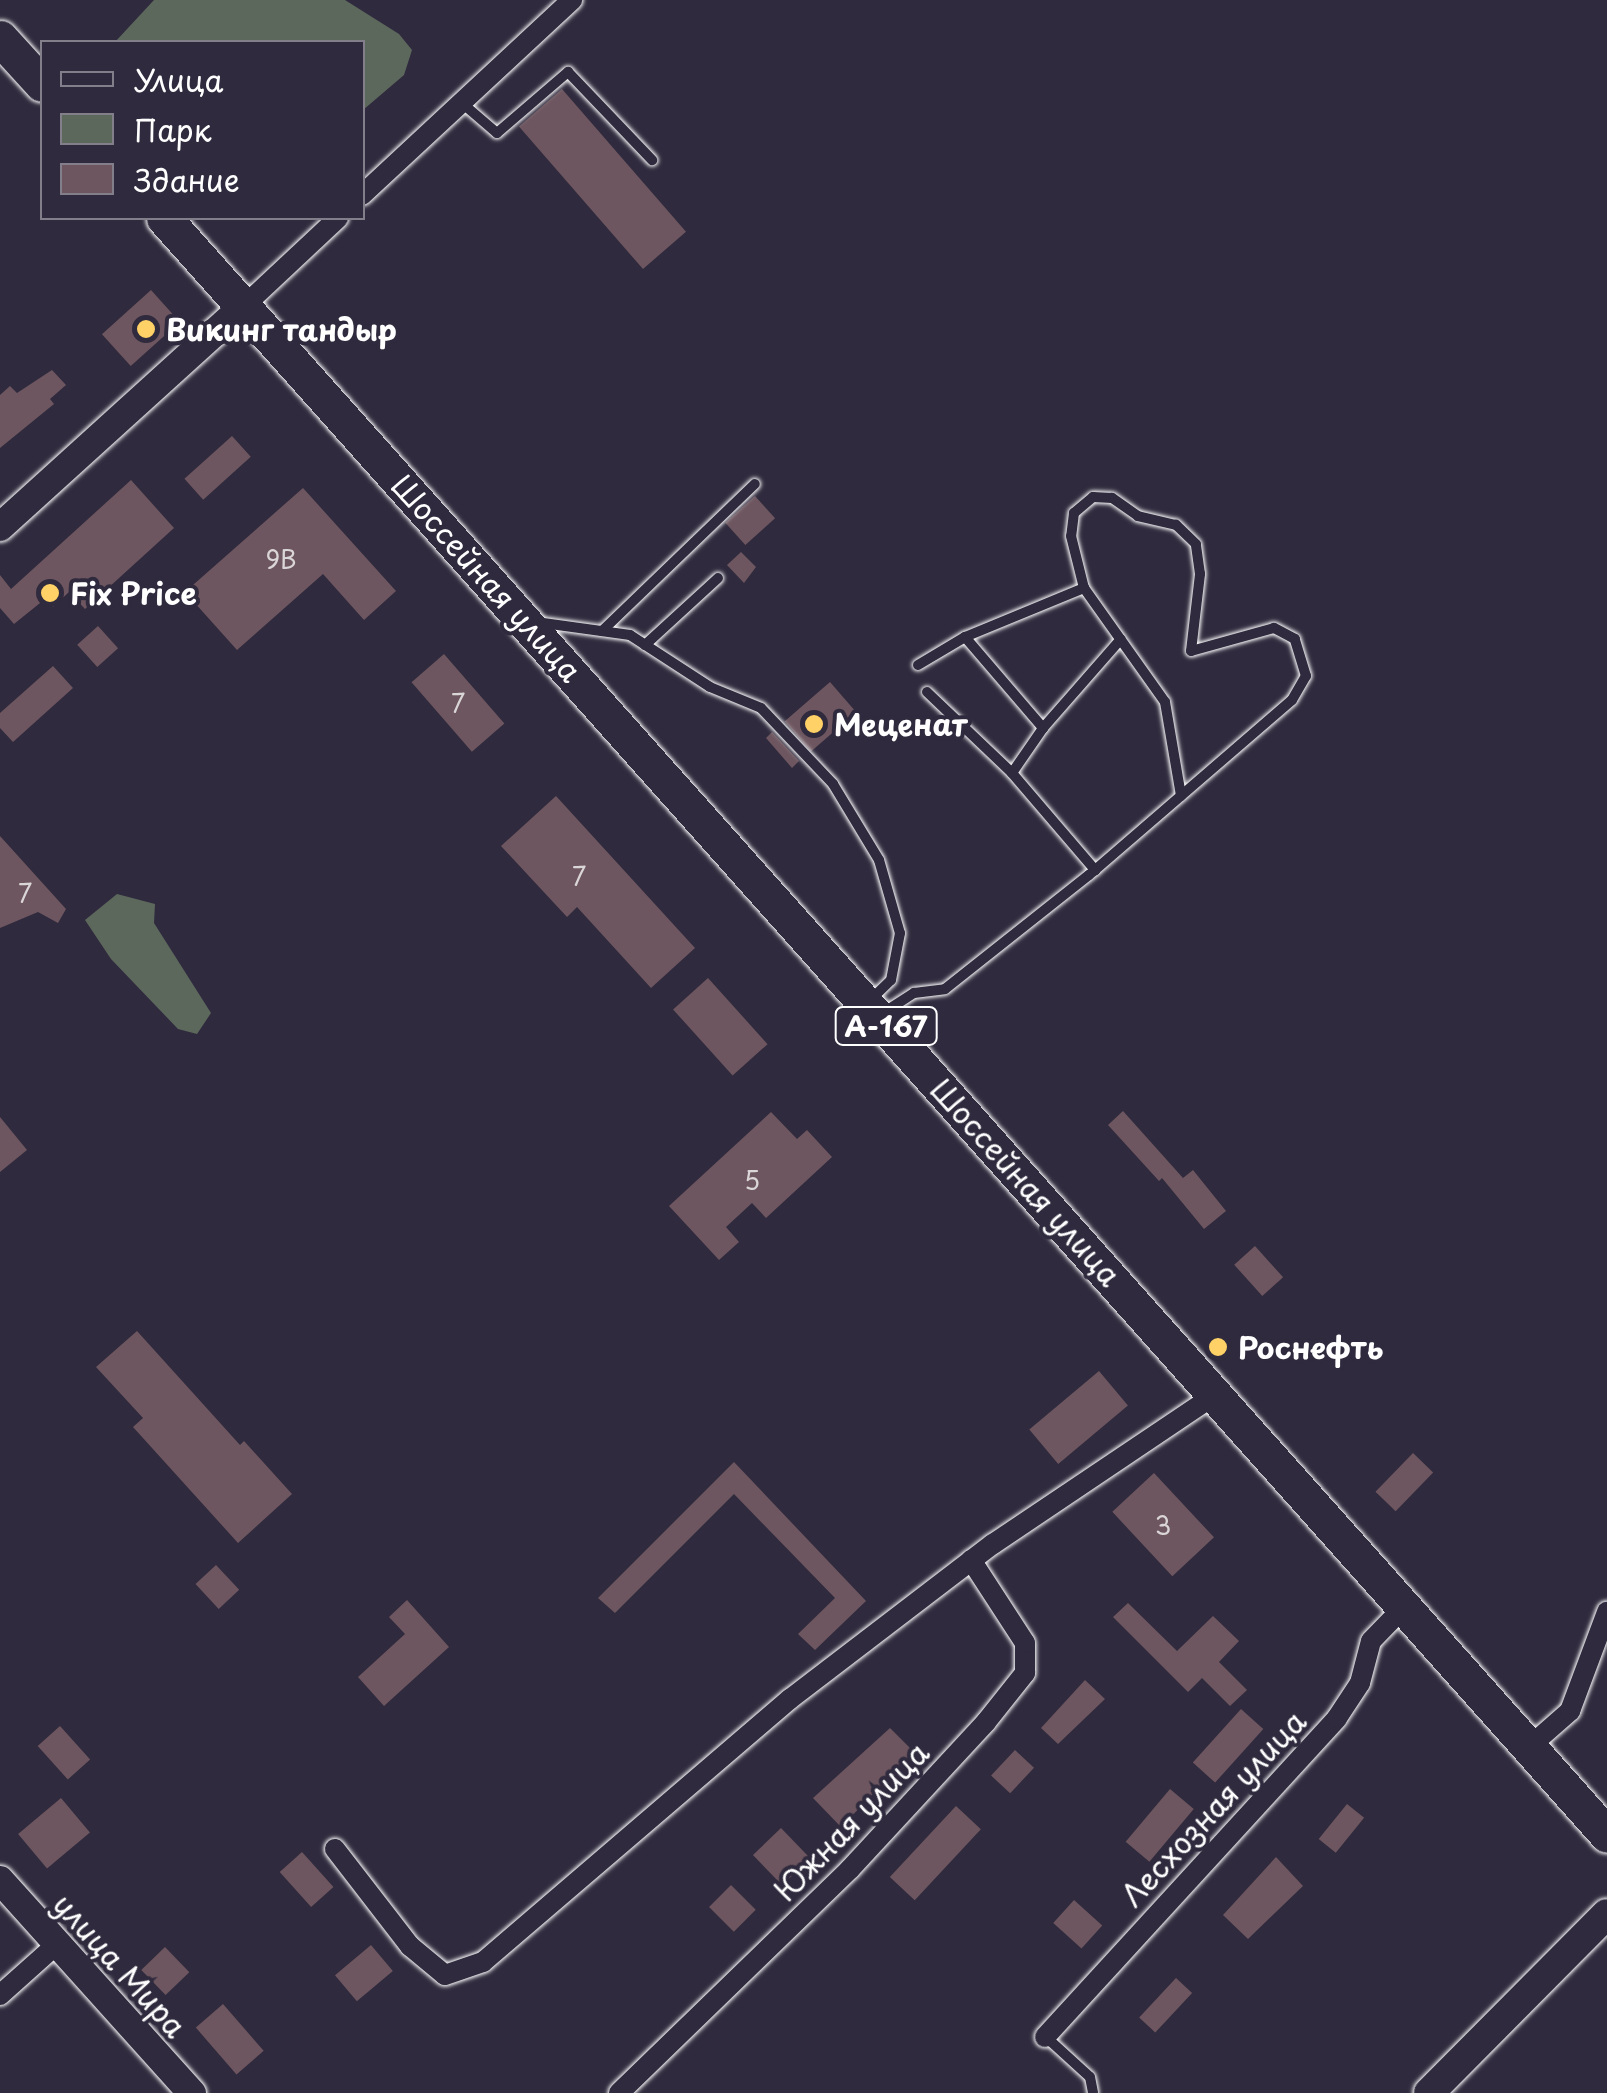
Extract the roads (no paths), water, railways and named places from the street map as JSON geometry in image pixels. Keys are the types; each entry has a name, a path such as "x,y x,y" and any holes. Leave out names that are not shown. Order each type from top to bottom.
{"highway":[{"path":"0,38 40,82"},
{"name":"Шоссейная улица","path":"166,220 1607,1835"}],"main road":[{"path":"1429,2093 1607,1914"}],"street":[{"path":"365,192 572,0"},
{"path":"0,528 336,220"},
{"path":"335,1849 410,1946 445,1974 483,1962 790,1699 972,1560 1215,1395"},
{"name":"Южная улица","path":"619,2093 850,1869 986,1722 1025,1673 1025,1643 972,1560"},
{"name":"Лесхозная улица","path":"1045,2037 1337,1718 1360,1684 1371,1642 1404,1606"},
{"path":"1529,1748 1570,1711 1607,1612"},
{"name":"улица Мира","path":"0,1880 192,2093"},
{"path":"0,1995 58,1944"}],"lane":[{"path":"462,102 497,133 568,72 652,160"},
{"path":"602,631 754,484"},
{"path":"872,1010 914,992 945,988 1095,870 1181,796 1292,700 1306,676 1295,639 1274,628 1191,651 1200,574 1196,544 1176,525 1138,516 1112,498 1094,496 1074,513 1072,536 1084,588 1165,702 1181,796"},
{"path":"646,646 718,578"},
{"path":"918,665 965,637 1084,588"},
{"path":"526,621 630,636 710,687 761,708 833,784 880,860 900,933 891,980 872,1010"},
{"path":"965,637 1044,728"},
{"path":"1012,774 1044,728 1121,639"},
{"path":"926,692 1012,774 1095,870"},
{"path":"1045,2037 1090,2076 1092,2093"}],"place":[{"name":"Викинг тандыр","path":"146,329"},
{"name":"Fix Price","path":"50,593"},
{"name":"Меценат","path":"814,724"},
{"name":"Роснефть","path":"1218,1347"}]}
